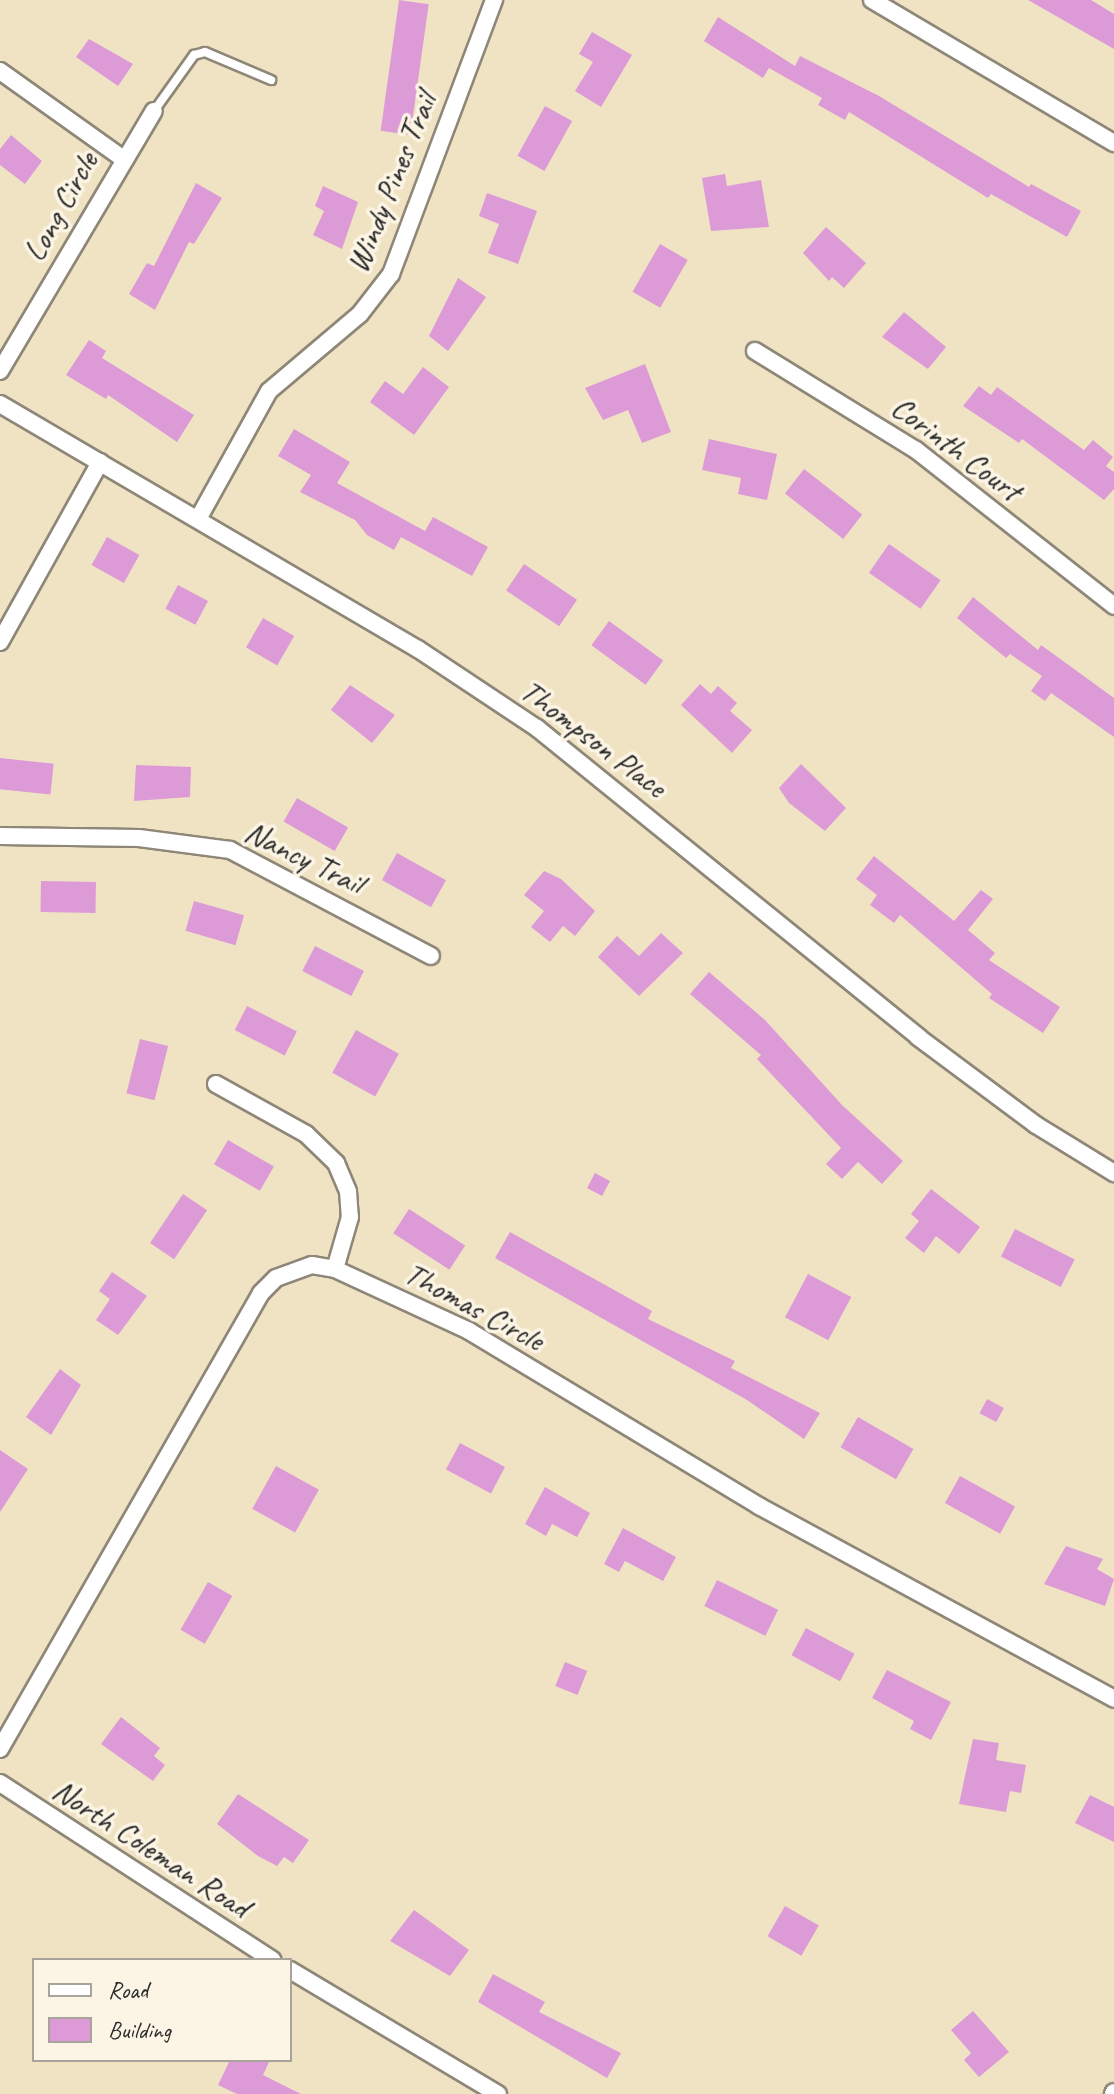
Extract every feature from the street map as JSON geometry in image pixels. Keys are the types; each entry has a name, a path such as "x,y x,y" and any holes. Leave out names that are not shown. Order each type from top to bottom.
{"street":[{"name":"Windy Pines Trail","path":"198,519 269,391 360,314 391,274 494,0"},
{"path":"872,0 1114,143"},
{"name":"Long Circle","path":"0,71 125,160 0,371"},
{"path":"125,160 154,111"},
{"name":"Corinth Court","path":"755,351 916,450 1114,606"},
{"name":"Thompson Place","path":"0,404 418,649 537,728 918,1037 1036,1125 1114,1173"},
{"path":"0,642 100,462"},
{"name":"Nancy Trail","path":"0,836 139,838 230,850 431,956"},
{"path":"216,1084 306,1134 336,1163 348,1191 350,1217 335,1269"},
{"name":"Thomas Circle","path":"0,1749 261,1293 292,1269 335,1269 469,1331 759,1506 1114,1699"},
{"name":"North Coleman Road","path":"0,1783 270,1958"},
{"path":"292,1971 498,2094"}],"lane":[{"path":"154,111 194,55 205,52 271,80"}],"building":[{"path":"399,0 429,4 410,135 381,131"},
{"path":"1028,0 1091,0 1114,14 1114,49"},
{"path":"718,17 795,66 800,56 879,96 1029,187 1031,184 1081,211 1067,237 991,194 988,198 849,112 845,120 818,105 822,98 769,68 763,78 704,41"},
{"path":"592,32 632,55 601,107 575,91 593,62 579,54"},
{"path":"89,39 133,64 118,86 76,57"},
{"path":"545,106 572,121 544,171 517,156"},
{"path":"11,135 42,161 25,184 0,165 0,149"},
{"path":"725,174 727,186 761,180 769,227 711,231 702,178"},
{"path":"196,183 222,198 194,244 189,242 155,310 129,294 147,263 154,266"},
{"path":"323,186 358,202 342,249 313,235 324,211 315,206"},
{"path":"487,193 537,211 518,264 488,253 499,224 479,216"},
{"path":"826,227 866,263 844,288 832,277 829,281 803,253"},
{"path":"660,244 688,260 660,308 632,292"},
{"path":"458,278 486,297 448,351 429,336"},
{"path":"904,312 946,347 928,369 882,337"},
{"path":"89,340 106,351 102,358 194,415 177,442 108,395 106,399 66,375"},
{"path":"645,364 671,432 642,443 628,410 603,420 585,388"},
{"path":"423,367 449,387 414,435 370,402 385,381 403,394"},
{"path":"979,386 991,395 997,387 1084,450 1093,440 1113,457 1106,466 1114,472 1114,489 1104,500 1022,439 1019,443 963,406"},
{"path":"294,429 350,462 337,483 425,531 433,517 488,547 472,576 401,537 394,550 367,535 355,520 300,492 311,475 278,456"},
{"path":"709,439 777,454 767,500 738,494 741,478 702,470"},
{"path":"804,469 862,515 843,539 785,493"},
{"path":"107,537 139,555 124,583 91,565"},
{"path":"889,544 941,580 921,609 869,573"},
{"path":"524,564 577,600 559,626 506,591"},
{"path":"178,585 208,601 195,625 165,609"},
{"path":"973,597 1038,650 1041,645 1114,698 1114,737 1051,693 1045,701 1031,691 1042,676 1010,654 1006,658 957,618"},
{"path":"263,618 294,636 277,665 246,647"},
{"path":"609,621 663,660 646,685 591,645"},
{"path":"700,684 711,694 718,686 737,703 730,711 752,730 732,753 681,705"},
{"path":"350,685 395,715 372,743 331,710"},
{"path":"0,758 54,764 50,794 0,789"},
{"path":"801,764 846,808 825,831 789,803 779,788"},
{"path":"136,765 191,767 190,797 134,801"},
{"path":"297,798 348,828 335,851 284,821"},
{"path":"397,853 446,880 431,907 382,880"},
{"path":"874,856 954,921 981,890 993,899 968,930 995,953 989,960 1060,1007 1043,1033 989,998 992,994 900,915 894,923 870,905 877,895 856,879"},
{"path":"544,871 561,879 595,911 575,936 563,926 550,942 531,927 544,911 524,895"},
{"path":"41,881 96,882 95,913 40,912"},
{"path":"194,901 244,915 235,945 185,931"},
{"path":"661,933 683,953 639,996 598,957 617,936 639,956"},
{"path":"315,946 364,971 351,996 302,971"},
{"path":"709,972 765,1020 842,1105 903,1161 882,1184 858,1162 842,1179 826,1164 841,1148 757,1059 761,1055 690,994"},
{"path":"247,1006 297,1031 285,1055 235,1030"},
{"path":"356,1030 399,1054 375,1097 332,1073"},
{"path":"140,1039 168,1046 155,1100 126,1093"},
{"path":"228,1140 274,1166 260,1191 214,1164"},
{"path":"595,1173 610,1181 602,1196 587,1188"},
{"path":"931,1189 980,1227 959,1254 936,1236 924,1253 905,1238 919,1221 911,1214"},
{"path":"183,1194 207,1210 174,1259 150,1243"},
{"path":"409,1209 465,1245 449,1270 393,1233"},
{"path":"1015,1229 1075,1259 1061,1287 1001,1257"},
{"path":"510,1232 652,1311 648,1319 735,1361 731,1368 820,1413 804,1439 747,1400 495,1258"},
{"path":"112,1272 147,1296 118,1335 96,1320 110,1299 99,1291"},
{"path":"808,1274 851,1297 828,1340 785,1317"},
{"path":"60,1369 81,1385 51,1435 26,1417"},
{"path":"987,1399 1004,1408 996,1422 979,1413"},
{"path":"858,1417 913,1449 896,1479 840,1447"},
{"path":"460,1443 505,1467 491,1493 446,1469"},
{"path":"0,1450 28,1469 0,1512"},
{"path":"276,1466 319,1490 295,1533 252,1509"},
{"path":"960,1476 1015,1507 1000,1534 945,1503"},
{"path":"545,1487 590,1513 577,1537 552,1524 546,1536 525,1524"},
{"path":"623,1528 676,1557 663,1581 625,1561 619,1572 604,1564"},
{"path":"1066,1546 1103,1559 1097,1569 1114,1579 1105,1606 1044,1584"},
{"path":"717,1580 778,1610 765,1636 704,1606"},
{"path":"208,1582 232,1596 205,1644 180,1630"},
{"path":"806,1628 855,1654 840,1681 791,1655"},
{"path":"565,1662 587,1671 578,1695 555,1686"},
{"path":"887,1670 951,1702 931,1740 910,1729 914,1721 872,1698"},
{"path":"121,1717 160,1748 154,1756 165,1765 153,1781 101,1744"},
{"path":"973,1739 999,1743 996,1760 1026,1765 1021,1793 1010,1791 1006,1812 959,1804"},
{"path":"238,1794 309,1840 293,1863 284,1857 277,1866 258,1856 217,1824"},
{"path":"1090,1795 1114,1807 1114,1842 1075,1823"},
{"path":"785,1906 819,1926 801,1956 767,1936"},
{"path":"414,1910 469,1950 450,1976 390,1941"},
{"path":"493,1974 545,2002 539,2012 621,2053 607,2078 478,2002"},
{"path":"973,2011 1009,2052 979,2077 964,2060 971,2053 951,2030"},
{"path":"229,2062 269,2062 263,2075 301,2094 237,2094 218,2085"}]}
